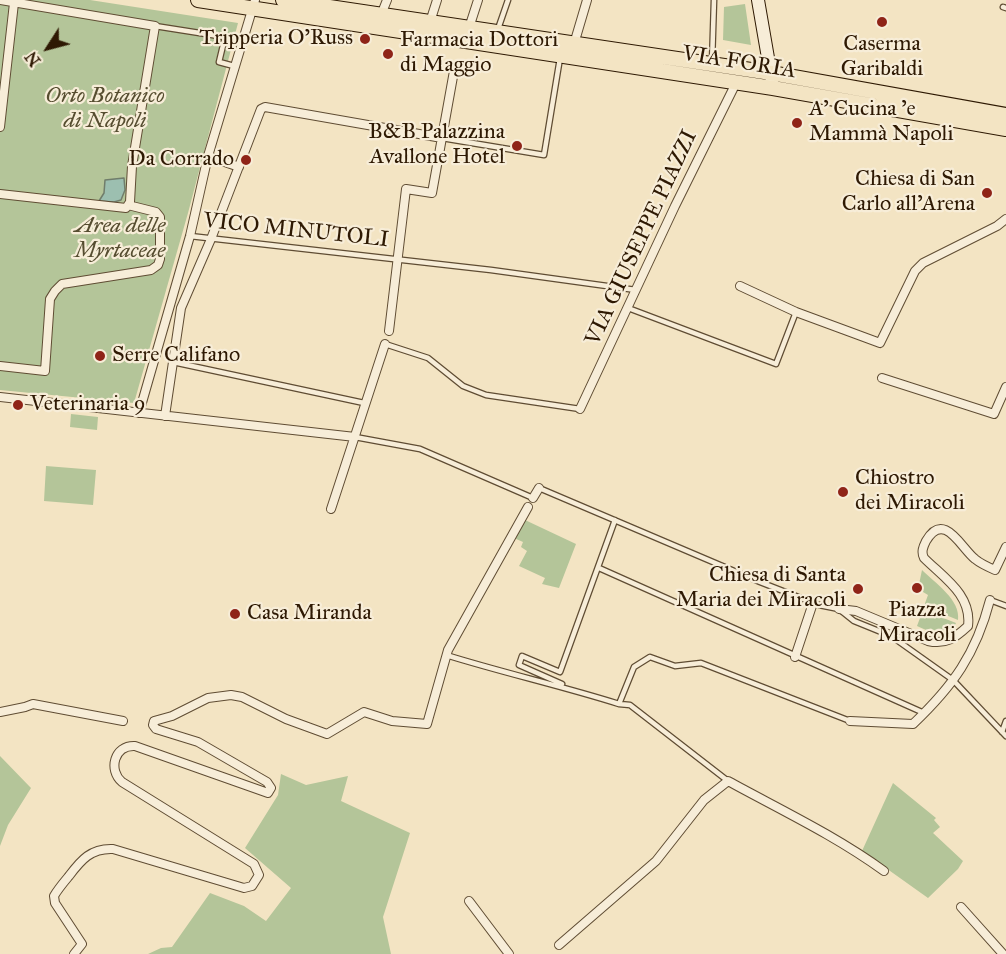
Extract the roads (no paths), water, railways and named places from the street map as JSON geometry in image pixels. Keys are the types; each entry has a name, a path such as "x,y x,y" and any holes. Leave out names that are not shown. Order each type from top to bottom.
{"main road":[{"name":"VIA FORIA","path":"198,0 253,4 495,39 574,44 771,74 1006,115"},
{"name":"VIA FORIA","path":"283,0 430,22 467,35"},
{"path":"759,0 773,88"},
{"name":"VIA FORIA","path":"495,39 560,56 773,88 1006,129"}],"street":[{"path":"0,0 155,26 132,166 129,205 123,209 0,194"},
{"path":"381,15 387,0"},
{"path":"430,22 437,0"},
{"path":"467,35 478,0"},
{"path":"574,44 587,0"},
{"path":"0,127 14,3"},
{"path":"139,413 190,236 208,156 253,4"},
{"path":"389,331 406,189 432,193 454,71"},
{"name":"VIA GIUSEPPE PIAZZI","path":"580,409 675,206 736,83"},
{"path":"165,416 181,308 212,239 261,109 265,107 442,138"},
{"path":"208,156 239,167"},
{"path":"0,366 45,371 50,299 62,284 151,270 158,265 160,217 156,212 129,205"},
{"path":"740,286 796,312 880,343 915,271 923,263 997,226 1006,219"},
{"path":"170,305 181,308"},
{"path":"331,509 385,344"},
{"path":"882,378 994,414 1006,387"},
{"path":"0,397 355,437"},
{"path":"533,498 539,488"},
{"path":"74,954 82,944 54,896 83,858 90,853 104,848 113,849 244,888 252,886 258,879 258,871 254,864 117,778 114,761 120,752 132,746 267,793 271,790 267,782 198,742 156,729 153,725 154,721 172,716 208,698 231,695 242,697 286,719 327,734 364,712 392,721 427,724 446,655 528,507"},
{"path":"839,609 856,610 937,643 949,642 968,624 969,616 965,600 924,558 922,554 924,544 933,532 940,529 946,530 973,558 995,570 1006,547"},
{"path":"850,721 913,724 937,702 953,680 976,642 990,600"},
{"path":"795,657 813,603"},
{"path":"968,624 981,628"},
{"path":"0,712 33,704 64,708 123,721"},
{"path":"559,945 656,861 704,800 728,782 831,838 884,871"},
{"path":"468,901 509,954"},
{"path":"961,907 1003,954"}],"lane":[{"path":"495,39 508,0"},
{"path":"711,80 714,0"},
{"path":"155,26 225,37 219,62 234,66"},
{"path":"442,138 544,155 560,56"},
{"name":"VICO MINUTOLI","path":"190,236 398,259 636,290"},
{"path":"628,308 776,364 796,312"},
{"path":"385,344 428,358 463,386 486,394 580,409"},
{"path":"172,362 364,403"},
{"path":"355,437 420,449 533,498"},
{"path":"539,488 813,603 829,609 839,609 854,621 891,636 953,680 1004,734"},
{"path":"570,689 519,665 522,656 560,672 615,520"},
{"path":"598,568 924,713"},
{"path":"990,600 1006,606"},
{"path":"446,655 514,676 630,705 728,782"},
{"path":"619,704 634,667 650,657 675,666 701,663 850,721"},
{"path":"1004,734 1006,721"}],"place":[{"name":"Caserma Garibaldi","path":"882,22"},
{"name":"Tripperia O'Russ","path":"365,39"},
{"name":"Farmacia Dottori di Maggio","path":"388,54"},
{"name":"A' Cucina 'e Mammà Napoli","path":"797,123"},
{"name":"B&B Palazzina Avallone Hotel","path":"517,146"},
{"name":"Da Corrado","path":"246,160"},
{"name":"Chiesa di San Carlo all'Arena","path":"987,193"},
{"name":"Serre Califano","path":"100,356"},
{"name":"Veterinaria 9","path":"18,405"},
{"name":"Chiostro dei Miracoli","path":"843,492"},
{"name":"Piazza Miracoli","path":"917,588"},
{"name":"Chiesa di Santa Maria dei Miracoli","path":"858,589"},
{"name":"Casa Miranda","path":"235,614"}],"park label":[{"name":"Orto Botanico di Napoli","path":"105,110"},
{"name":"Area delle Myrtaceae","path":"120,240"}]}
